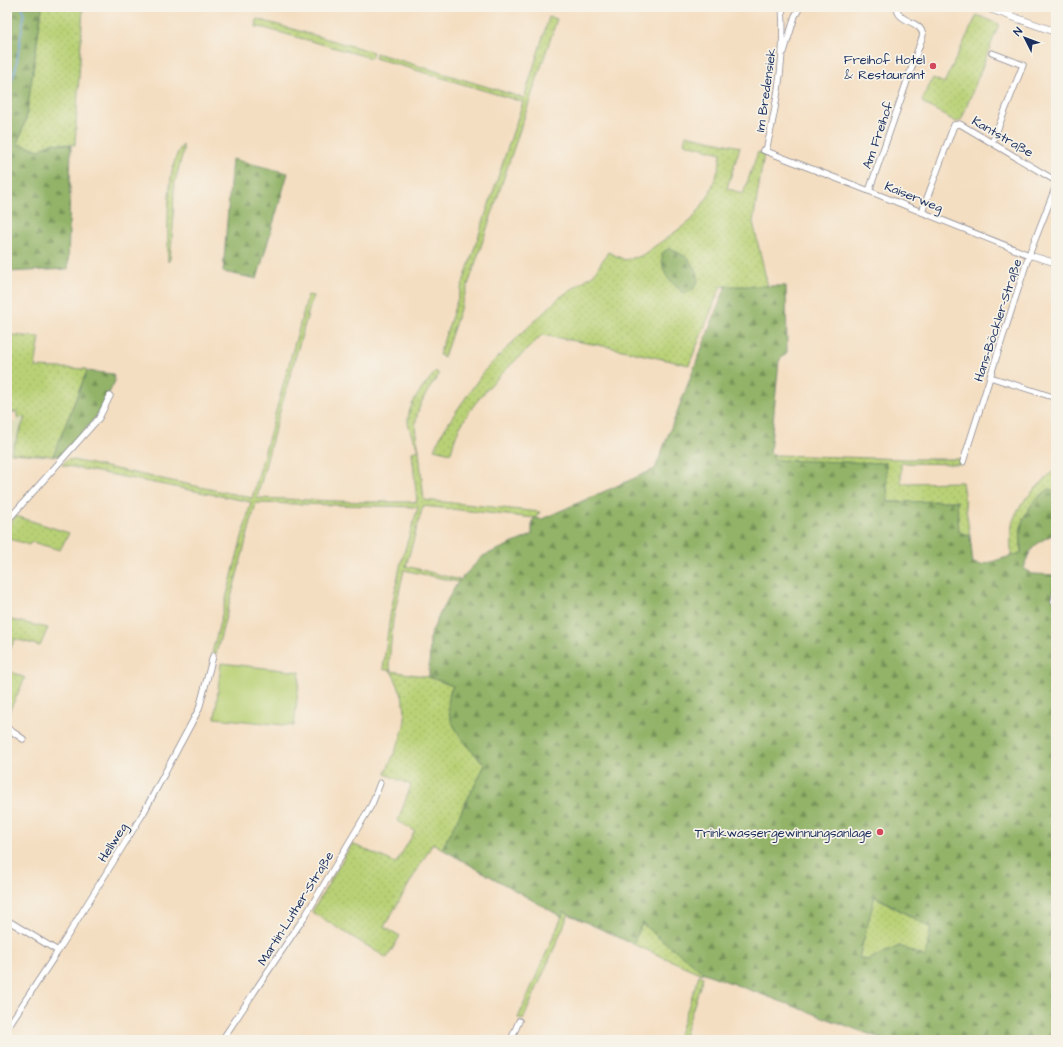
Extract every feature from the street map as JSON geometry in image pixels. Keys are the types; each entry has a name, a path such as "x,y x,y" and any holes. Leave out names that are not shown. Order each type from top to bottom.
{"main road":[{"path":"986,7 1056,32"}],"street":[{"name":"Im Bredensiek","path":"765,151 773,122 783,57 782,7"},
{"path":"783,57 795,16 800,7"},
{"name":"Am Freihof","path":"869,191 923,35 920,27 899,16 897,7"},
{"path":"992,53 1023,65 992,142"},
{"name":"Kantstraße","path":"922,212 954,125 960,124 1056,181"},
{"name":"Kaiserweg","path":"765,151 1029,255 1056,263"},
{"name":"Hans-Böckler-Straße","path":"963,462 1029,255 1056,186"},
{"path":"990,377 1056,398"},
{"path":"7,521 99,418 110,396"},
{"path":"1054,602 1056,592"},
{"name":"Hellweg","path":"7,1028 58,952 144,812 199,709 212,656"},
{"path":"7,728 23,739"},
{"name":"Martin-Luther-Straße","path":"222,1040 307,913 372,804 380,783"},
{"path":"7,920 58,952"},
{"path":"511,1040 519,1021"}],"shaded area":[{"path":"17,417 25,418 11,453 7,452 7,422 15,423"}],"green space":[{"path":"7,7 42,7 26,119 17,144 40,150 51,143 71,145 68,269 7,272"},
{"path":"42,7 83,7 75,145 51,143 40,150 17,144 26,119"},
{"path":"977,15 999,24 961,121 956,122 923,103 922,100 933,78 944,83"},
{"path":"549,17 557,19 444,357 439,355 523,102 375,58 376,53 524,98"},
{"path":"257,19 373,52 371,58 256,27"},
{"path":"686,135 740,147 727,188 743,194 758,152 764,154 753,222 768,287 721,286 689,365 609,347 542,335 501,374 475,404 464,419 456,436 451,453 434,449 455,413 485,370 559,298 594,274 608,252 625,260 641,256 692,220 709,195 719,168 721,153 684,143"},
{"path":"183,145 183,152 174,186 173,227 170,259 168,262 170,183 177,154"},
{"path":"232,159 288,173 257,279 223,272"},
{"path":"670,248 688,258 699,278 693,290 684,294 670,280 663,267 662,253"},
{"path":"726,286 786,286 787,352 779,361 770,452 773,455 774,460 886,463 888,502 957,501 959,532 970,536 973,563 981,565 1021,553 1021,528 1028,510 1035,500 1045,492 1050,489 1056,492 1056,533 1034,546 1028,556 1024,569 1032,574 1056,575 1053,599 1056,601 1056,1040 885,1040 704,973 642,924 633,944 564,912 562,917 442,849 485,765 462,738 451,719 448,709 449,698 453,686 429,677 430,636 442,609 458,582 483,556 532,535 532,521 535,518 542,519 655,469","holes":["875,896 931,928 925,957 900,946 867,960 859,958"]},
{"path":"308,295 313,296 257,498 362,502 417,502 412,452 419,450 424,500 540,512 535,518 423,506 406,566 460,580 458,582 404,570 393,620 389,664 391,671 383,669 390,616 400,566 418,507 256,503 216,654 212,653 251,502 62,465 68,459 252,498"},
{"path":"7,335 40,337 35,367 86,369 87,371 53,456 11,453 25,418 17,417 17,412 12,412 11,415 7,415 7,383 9,366 7,365"},
{"path":"87,371 113,374 115,381 98,415 67,451 60,456 53,456"},
{"path":"436,371 439,375 424,396 417,415 415,429 419,450 412,436 408,422 409,415 414,401 422,388"},
{"path":"773,455 960,459 960,464 901,463 901,483 962,482 970,536 959,532 956,501 887,502 774,460"},
{"path":"1056,468 1056,492 1050,489 1035,500 1031,505 1021,528 1021,553 1011,556 1011,530 1016,513 1026,499"},
{"path":"16,516 69,533 60,550 32,542 29,545 7,538 7,527"},
{"path":"7,619 48,628 40,646 15,639 7,656"},
{"path":"221,663 300,672 294,726 215,718"},
{"path":"7,670 25,678 7,716"},
{"path":"391,671 429,677 453,686 449,694 470,749 485,765 442,849 433,843 384,927 400,936 387,958 312,912 352,844 396,863 415,831 398,821 411,785 385,774 404,727 405,719 402,696"},
{"path":"874,896 931,928 925,958 900,946 867,960 859,958"},
{"path":"564,912 569,914 523,1020 518,1018"},
{"path":"642,924 703,971 702,974 633,944"},
{"path":"699,975 703,977 684,1040 674,1040 680,1031"}],"waterway":[{"path":"7,95 16,67 24,15 22,7"}],"place":[{"name":"Freihof Hotel & Restaurant","path":"933,66"},
{"name":"Trinkwassergewinnungsanlage","path":"880,832"}]}
